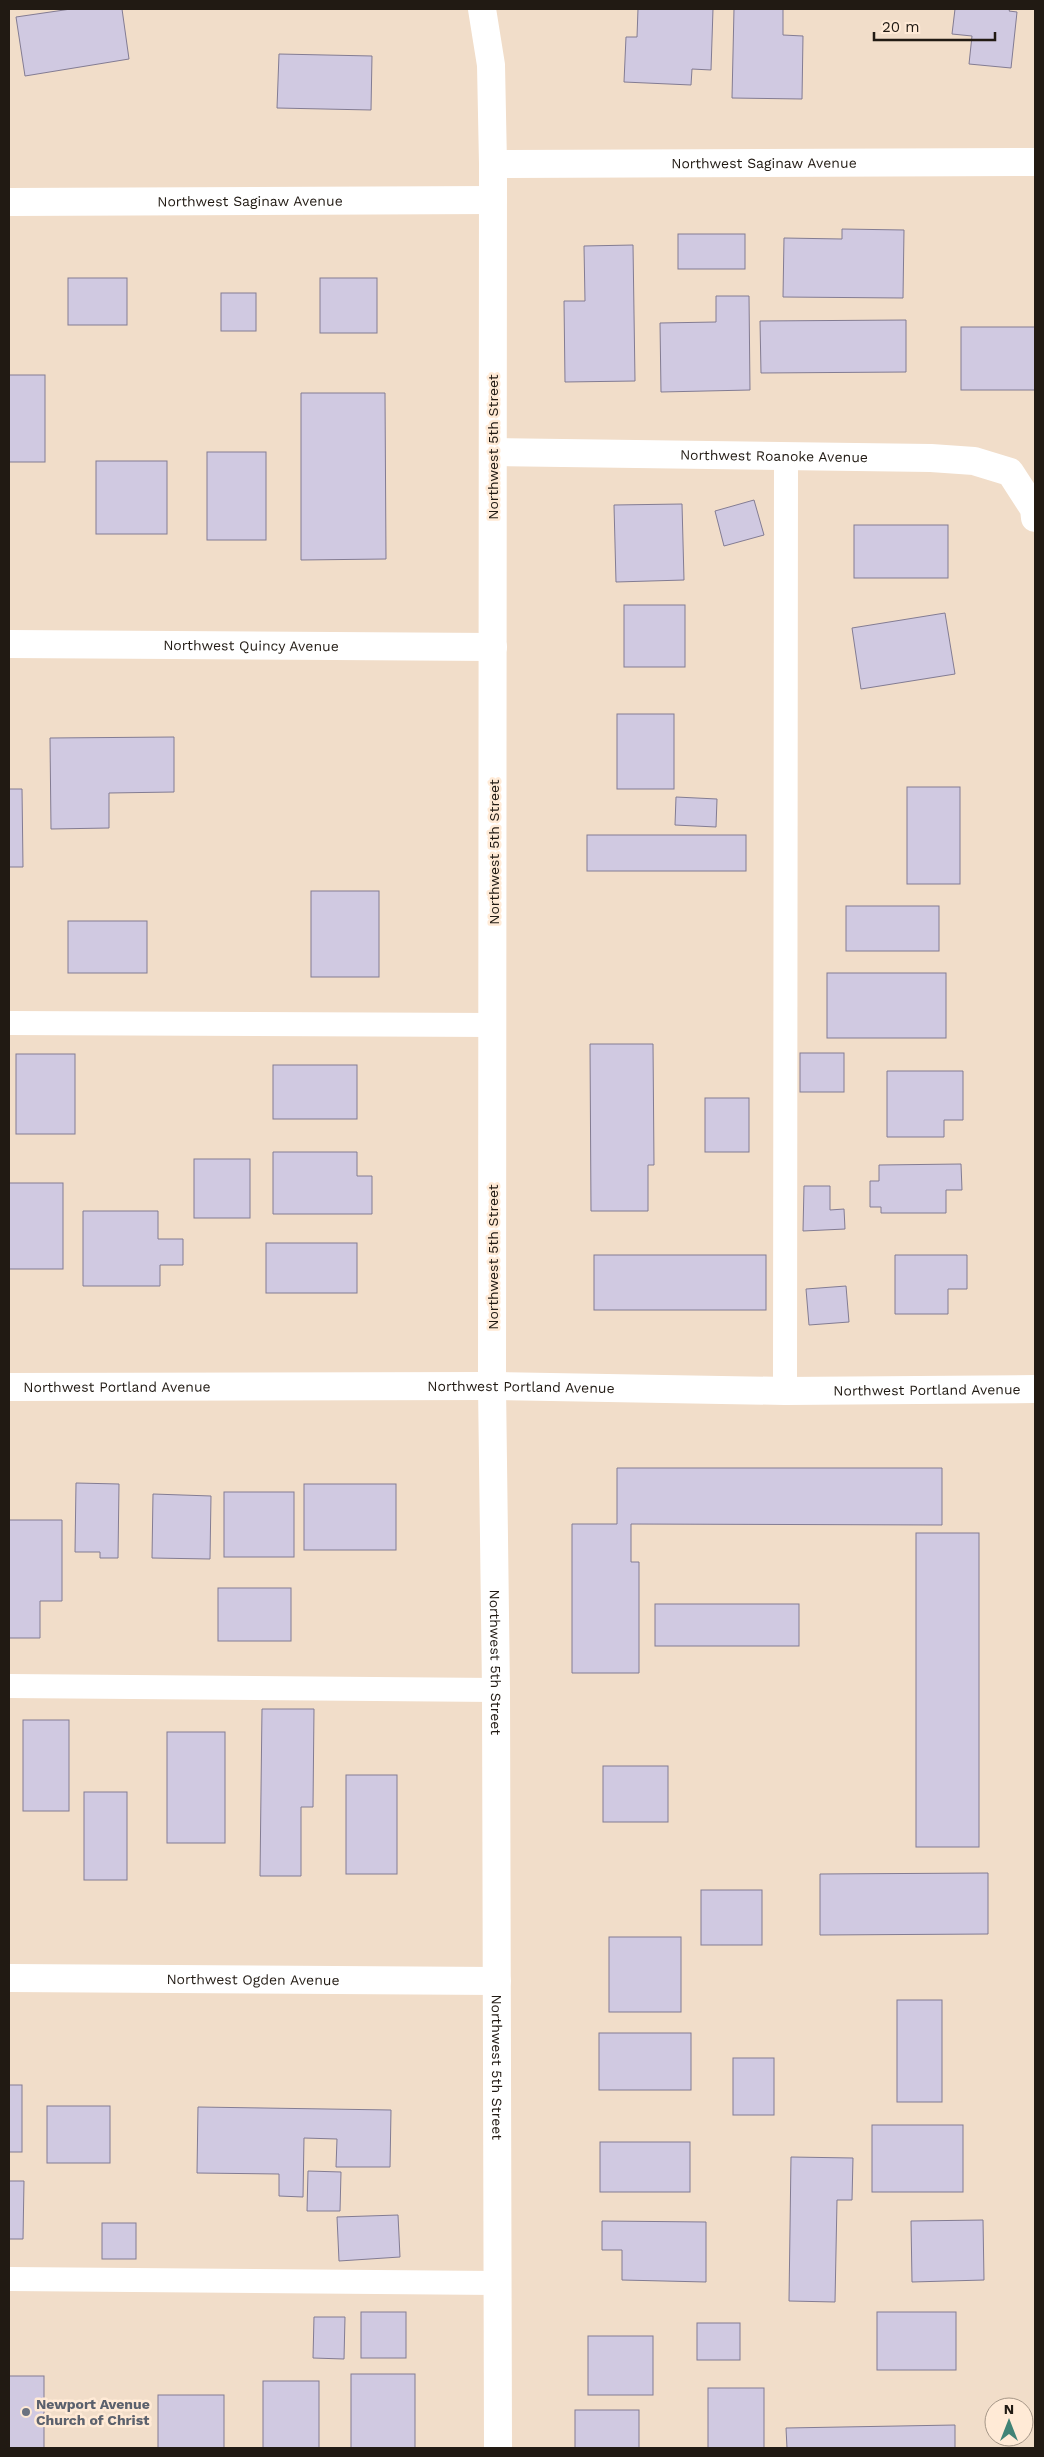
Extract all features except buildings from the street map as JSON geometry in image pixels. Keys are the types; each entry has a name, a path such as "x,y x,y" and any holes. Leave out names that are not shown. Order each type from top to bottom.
{"street":[{"name":"Northwest 5th Street","path":"482,9 491,65 493,164 494,1025 492,1386 496,1690 498,2448"},
{"name":"Northwest Saginaw Avenue","path":"493,164 1035,162"},
{"name":"Northwest Saginaw Avenue","path":"9,202 493,200"},
{"name":"Northwest Roanoke Avenue","path":"493,452 931,458 974,461 1010,472 1034,513"},
{"name":"Northwest Quincy Avenue","path":"9,644 493,647"},
{"name":"Northwest Portland Avenue","path":"9,1387 492,1386 785,1391 1035,1389"},
{"name":"Northwest Ogden Avenue","path":"9,1978 497,1981"}],"lane":[{"path":"785,1391 786,457"},
{"path":"9,1023 494,1025"},
{"path":"9,1686 496,1690"},
{"path":"9,2279 498,2283"}],"place":[{"name":"Newport Avenue Church of Christ","path":"26,2412"}]}
